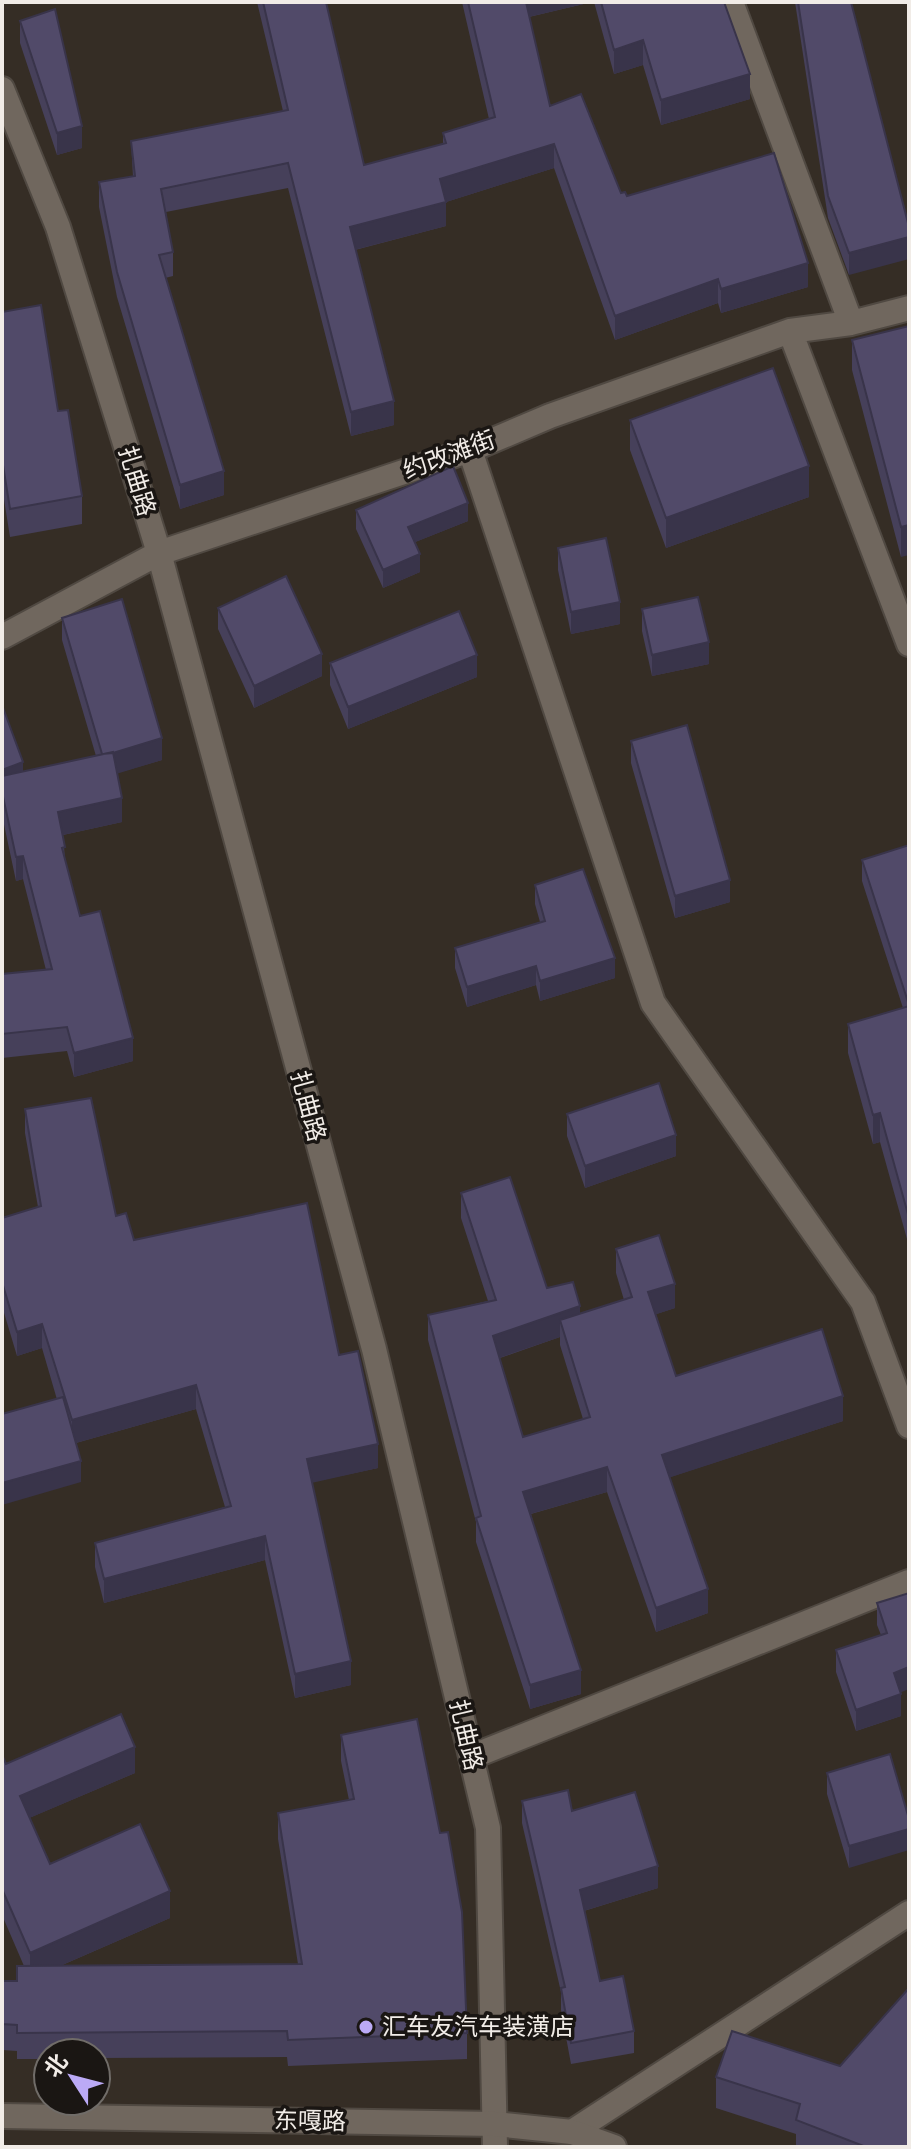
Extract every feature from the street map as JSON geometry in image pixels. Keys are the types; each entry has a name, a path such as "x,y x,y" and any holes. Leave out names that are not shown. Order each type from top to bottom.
{"street":[{"path":"731,2 851,323"},
{"name":"扎曲路","path":"2,89 58,227 159,553 374,1349 488,1828 495,2136"},
{"name":"约改滩街","path":"2,637 159,553 470,450 550,416 790,331 851,323 909,308"},
{"path":"790,331 909,644"},
{"path":"470,450 653,1003 863,1302 909,1426"},
{"path":"471,1757 909,1582"},
{"path":"572,2132 909,1913"},
{"name":"东嘎路","path":"2,2116 495,2136 572,2132 614,2147"}],"building":[{"path":"263,2 326,2 364,165 446,143 443,133 495,117 468,2 526,2 550,106 581,94 621,193 625,192 627,196 774,153 808,263 721,289 718,279 615,316 554,144 440,179 446,202 350,227 394,401 351,412 288,163 161,189 173,252 159,255 224,471 180,485 117,272 99,182 135,176 131,141 288,110"},
{"path":"601,2 724,2 750,74 661,100 643,40 614,50"},
{"path":"798,2 851,2 909,237 849,253 828,196"},
{"path":"55,9 82,126 57,133 20,21"},
{"path":"41,305 58,411 68,410 82,496 10,509 2,459 2,312"},
{"path":"909,326 909,525 901,527 852,340"},
{"path":"773,368 809,466 666,518 630,420"},
{"path":"453,466 468,503 408,527 420,554 383,570 356,510"},
{"path":"606,538 620,602 571,612 558,548"},
{"path":"286,576 322,654 254,686 218,608"},
{"path":"698,597 709,642 652,655 642,609"},
{"path":"122,599 162,738 102,754 62,618"},
{"path":"459,611 477,655 348,707 330,663"},
{"path":"2,705 23,762 2,770"},
{"path":"687,725 730,880 675,896 631,741"},
{"path":"113,752 122,798 58,812 65,847 62,848 80,916 100,911 133,1038 74,1053 67,1027 2,1034 2,974 52,969 23,856 16,857 2,792 2,776"},
{"path":"909,845 909,1005 862,860"},
{"path":"583,869 615,958 540,981 536,966 467,987 455,948 545,921 535,885"},
{"path":"909,1006 909,1218 880,1113 873,1115 848,1024"},
{"path":"659,1083 676,1135 585,1166 567,1114"},
{"path":"91,1098 116,1216 126,1213 134,1240 307,1203 339,1355 358,1351 378,1444 307,1459 351,1661 295,1674 265,1536 104,1579 95,1543 231,1506 196,1385 72,1420 42,1324 17,1332 2,1282 2,1218 41,1206 25,1109"},
{"path":"510,1177 547,1288 573,1282 580,1306 493,1336 523,1437 590,1417 560,1320 632,1297 616,1249 659,1235 675,1284 648,1292 676,1376 822,1329 843,1396 662,1455 708,1589 656,1608 607,1467 523,1492 581,1670 530,1685 476,1518 481,1516 428,1315 496,1300 461,1193"},
{"path":"63,1397 81,1461 2,1483 2,1414"},
{"path":"909,1593 909,1667 894,1673 901,1694 856,1710 836,1650 887,1633 877,1603"},
{"path":"121,1714 135,1747 20,1796 50,1864 140,1824 170,1891 30,1953 2,1889 2,1755 6,1764"},
{"path":"417,1719 440,1833 448,1832 462,1912 467,2033 288,2040 287,2031 17,2033 17,2025 2,2024 2,1981 17,1981 17,1966 302,1964 278,1813 354,1799 341,1735"},
{"path":"890,1754 909,1819 909,1829 849,1846 827,1773"},
{"path":"568,1790 572,1811 635,1792 658,1866 580,1890 600,1981 623,1976 634,2031 571,2043 561,1988 565,1987 522,1801"},
{"path":"909,1988 909,2147 866,2147 796,2120 800,2104 716,2077 732,2031 840,2066"}],"place":[{"name":"汇车友汽车装潢店","path":"366,2027"}]}
